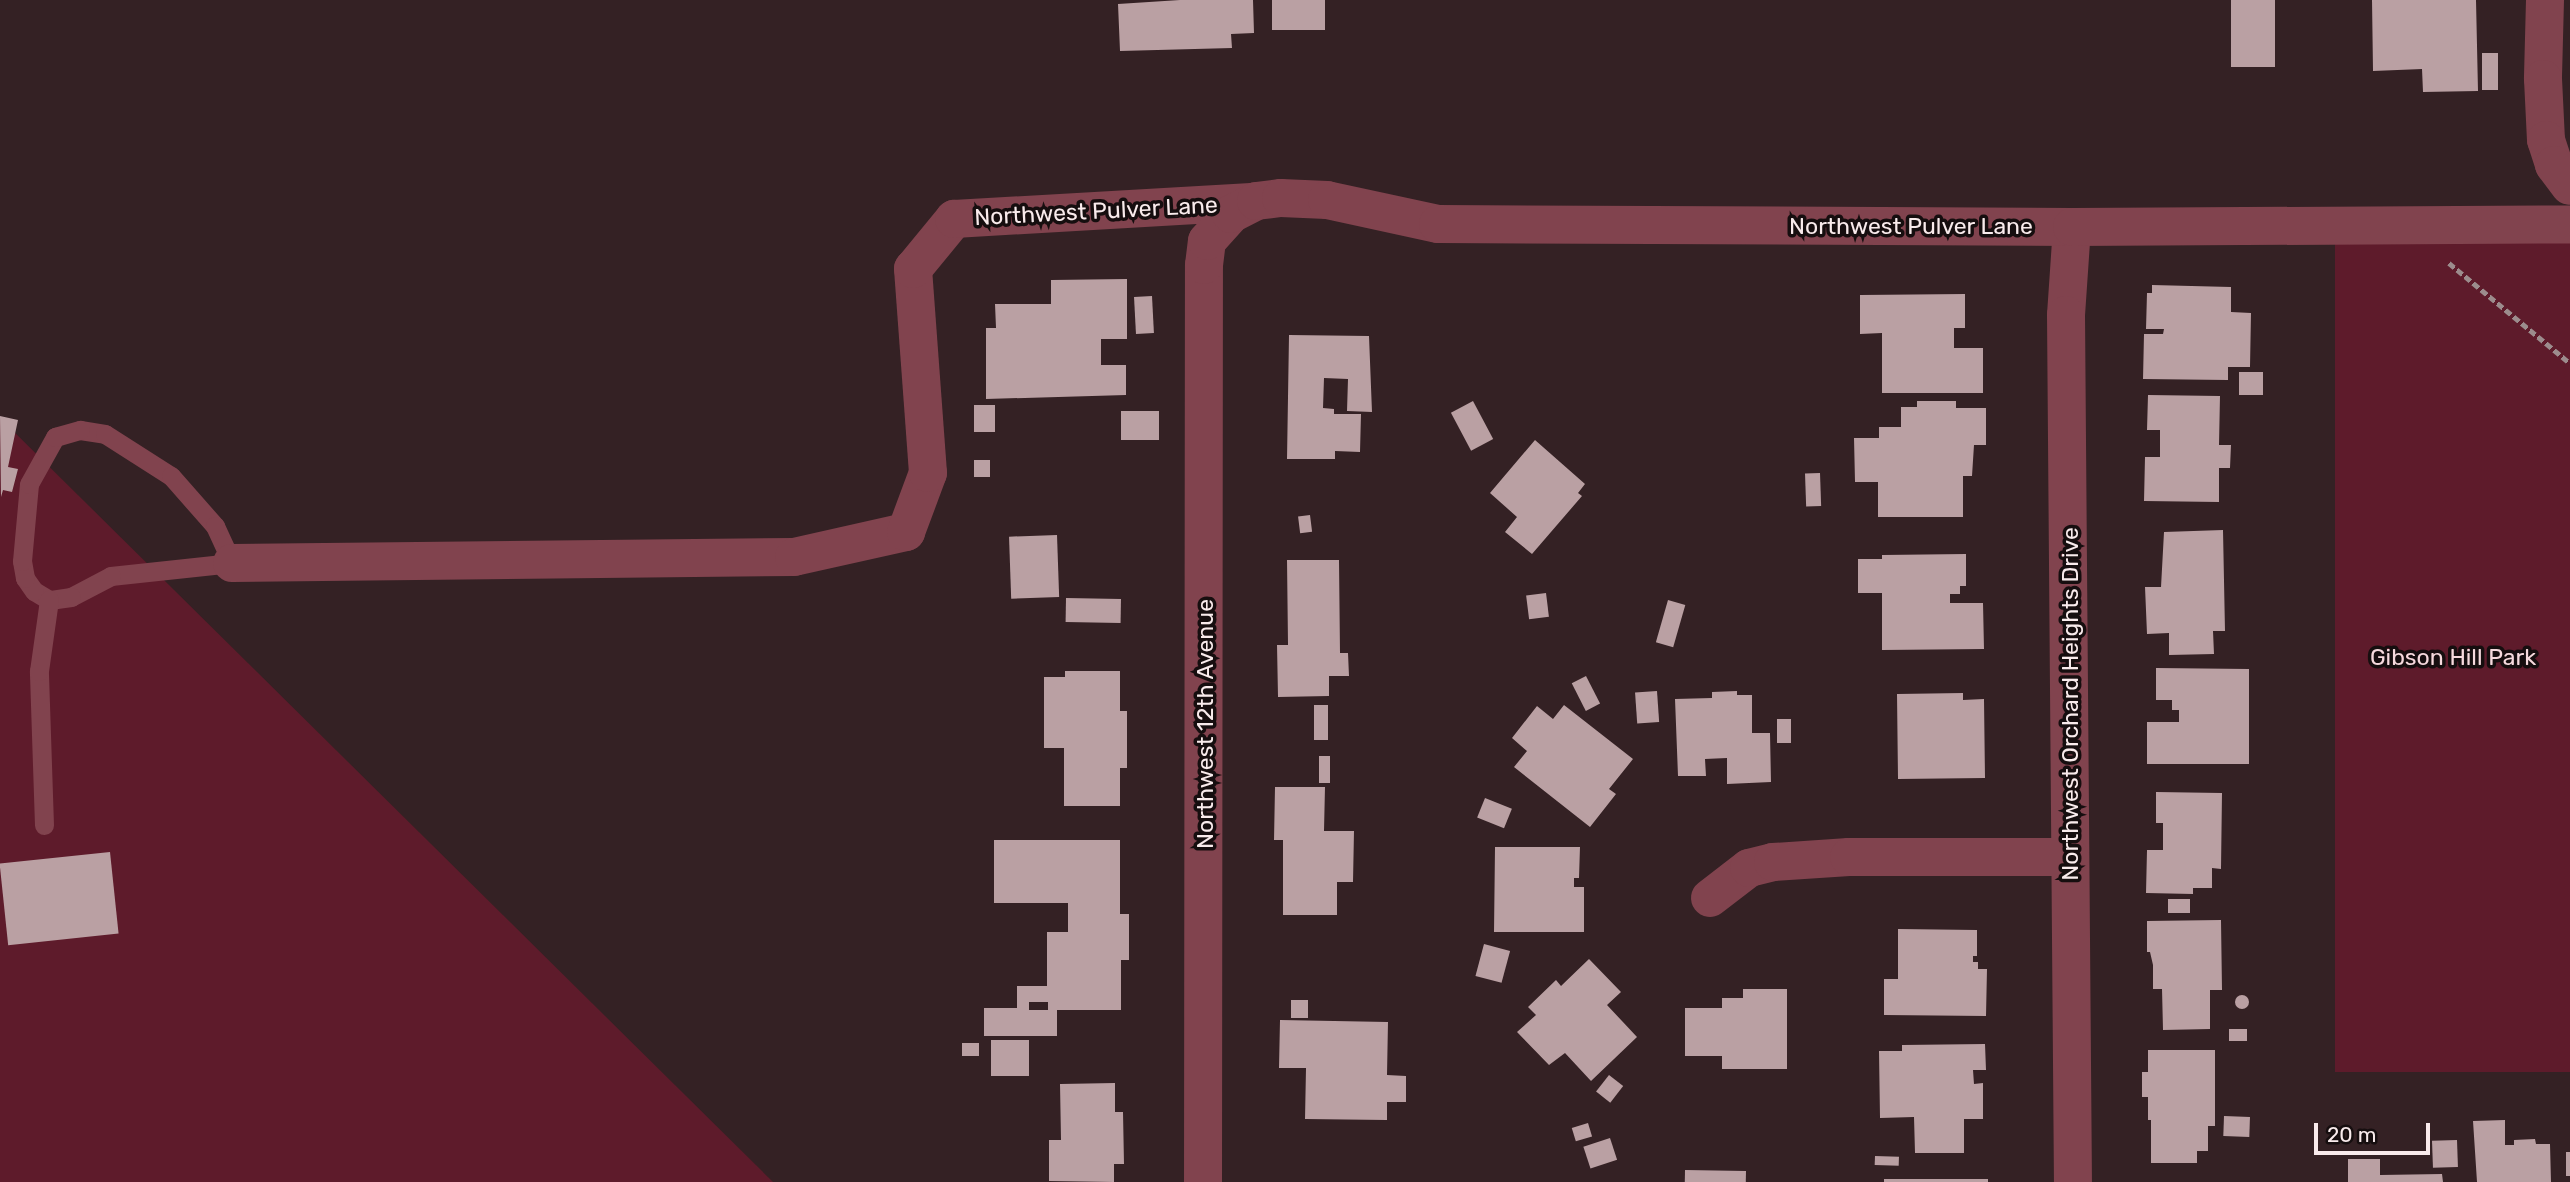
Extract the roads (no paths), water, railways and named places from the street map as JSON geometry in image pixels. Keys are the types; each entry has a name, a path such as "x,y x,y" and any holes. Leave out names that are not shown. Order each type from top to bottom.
{"street":[{"path":"2544,0 2543,79 2546,140 2554,165 2570,186"},
{"name":"Northwest Pulver Lane","path":"232,563 794,557 906,531 928,473 913,269 954,219 1281,198 1327,200 1438,224 2570,224"},
{"name":"Northwest Pulver Lane","path":"1204,265 1207,241 1215,228 1231,214 1256,201"},
{"name":"Northwest Orchard Heights Drive","path":"2072,226 2066,315 2073,1182"},
{"name":"Northwest 12th Avenue","path":"1203,1182 1204,265"},
{"path":"1710,898 1749,868 1773,862 1849,857 2070,857"}],"lane":[{"path":"68,431 105,433 171,476 215,526 232,563 111,576 71,597 49,600 34,592 25,578 22,561 29,484 55,437 68,431"},
{"path":"44,825 39,671 49,600"}],"park label":[{"name":"Gibson Hill Park","path":"2453,657"}]}
